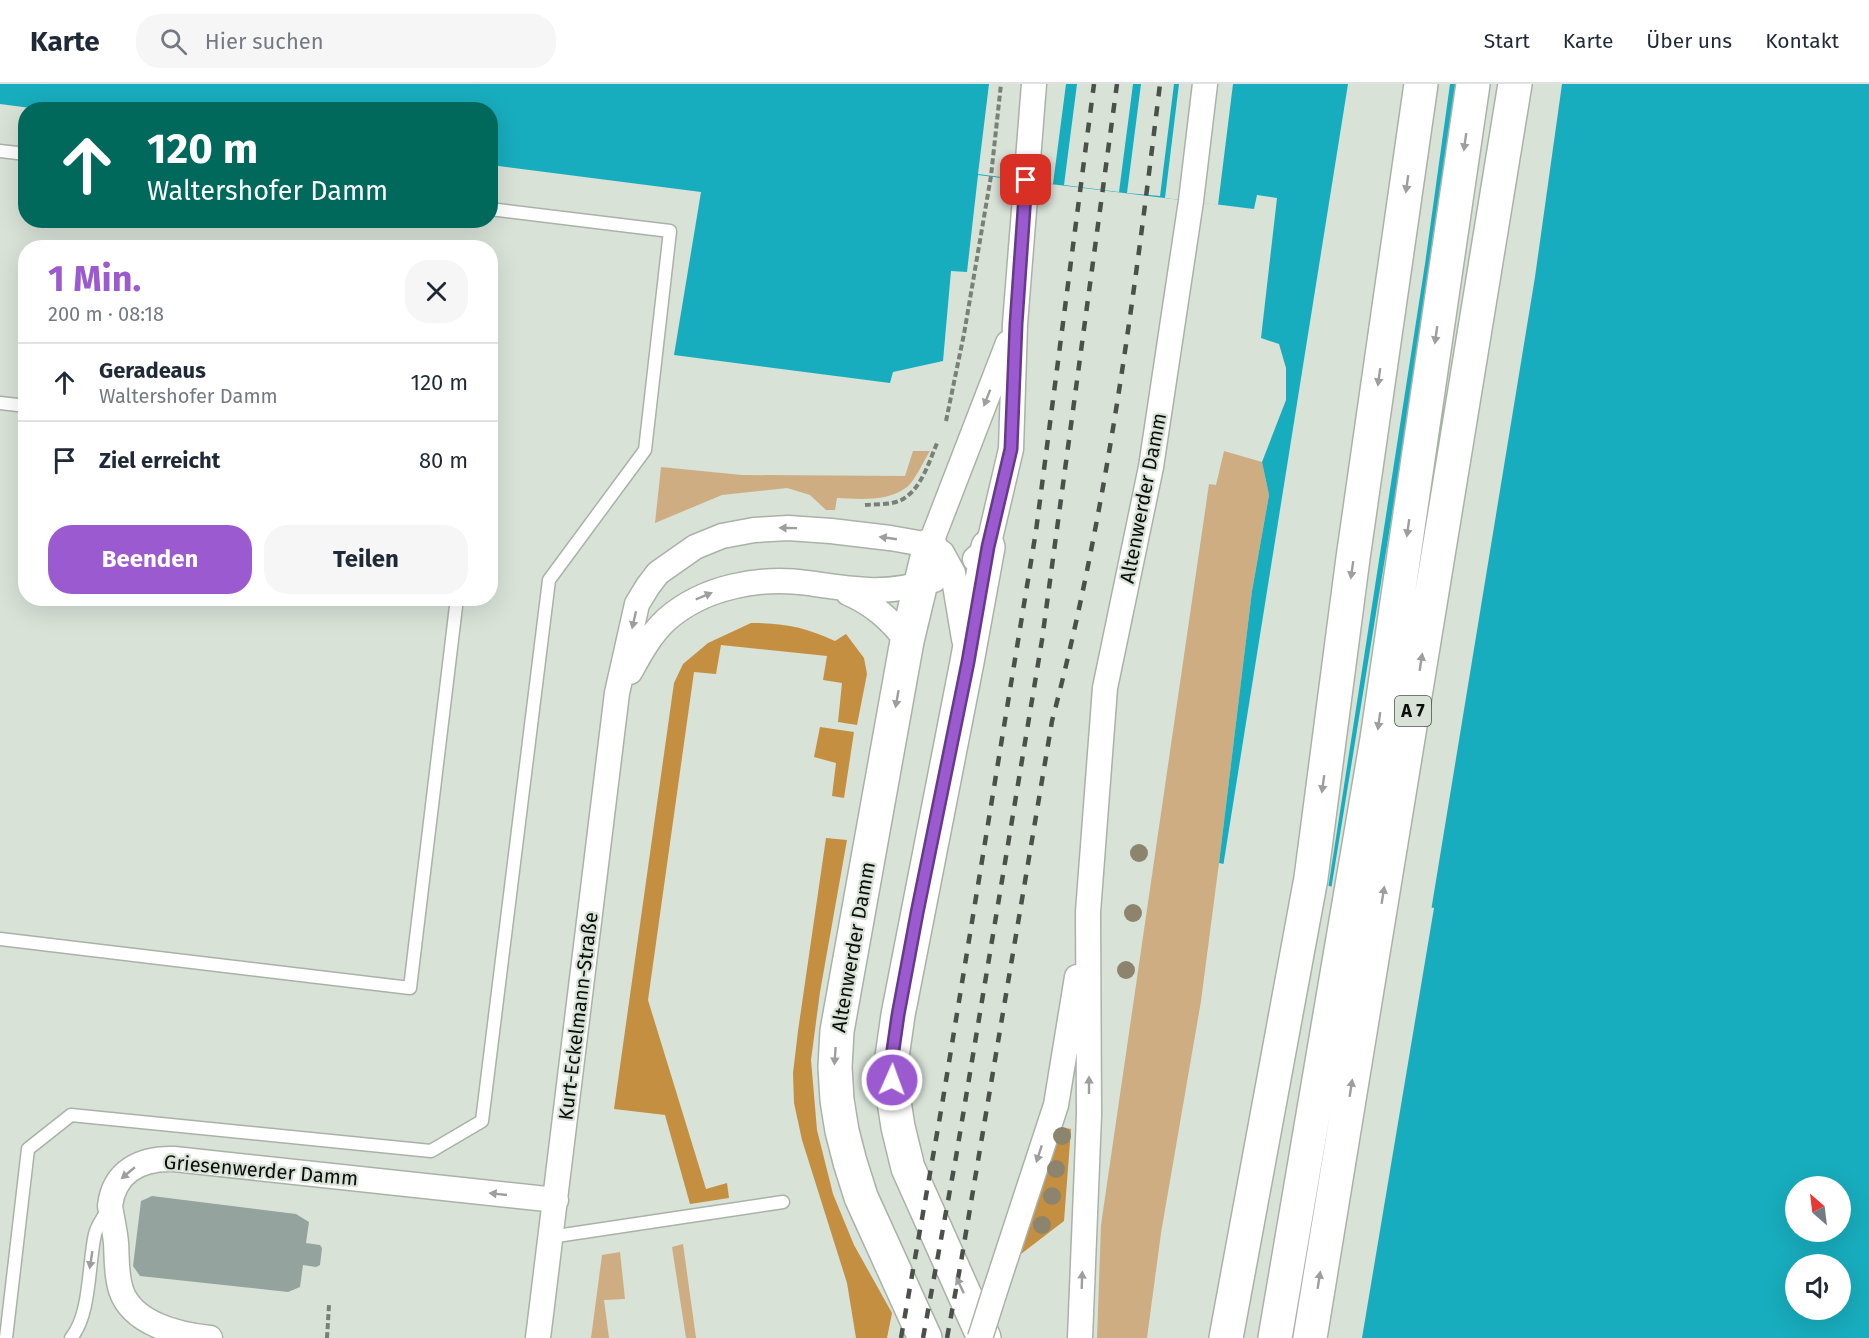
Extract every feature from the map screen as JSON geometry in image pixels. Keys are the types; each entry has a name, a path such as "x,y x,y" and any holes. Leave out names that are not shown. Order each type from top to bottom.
{"main road":[{"path":"1226,1338 1311,878 1421,84"},
{"name":"A 7","path":"1275,1338 1377,739 1473,84"},
{"name":"A 7","path":"1310,1338 1515,84"},
{"name":"Altenwerder Damm","path":"925,1338 861,1197 842,1131 835,1067 837,1030 907,641 930,545"},
{"name":"Altenwerder Damm","path":"982,1338 908,1168 898,1126 891,1064 922,884 968,662 988,547"}],"street":[{"path":"988,547 1011,449 1016,324 1034,84"},
{"name":"Altenwerder Damm","path":"1080,1338 1089,1115 1088,912 1105,688 1151,467 1191,201 1205,84"},
{"path":"968,662 953,573 942,553 930,545 1016,324"},
{"name":"Kurt-Eckelmann-Straße","path":"538,1338 617,693 637,604 648,586 667,566 694,547 722,536 754,530 788,528 846,533 930,545"},
{"name":"Kurt-Eckelmann-Straße","path":"617,693 647,642 657,630 680,610 703,595 745,585 778,582 870,591 901,589 953,573 972,562 988,547"},
{"name":"Kurt-Eckelmann-Straße","path":"837,589 875,607 890,619 907,641"},
{"name":"Altenwerder Damm","path":"982,1338 994,1294 1056,1105 1088,912"},
{"name":"Griesenwerder Damm","path":"110,1206 111,1195 117,1182 129,1170 139,1164 159,1158 556,1200"},
{"path":"110,1206 116,1242 117,1269 121,1290 128,1304 138,1315 157,1324 188,1336 210,1338"}],"lane":[{"path":"0,151 18,153"},
{"path":"6,1338 28,1149 71,1115 431,1151 482,1121 549,580 645,450 670,231 498,210"},
{"path":"0,403 18,405"},
{"path":"0,939 410,988 456,606"},
{"path":"550,1236 783,1202"},
{"path":"71,1338 77,1331 83,1314 95,1232 110,1206"}],"path":[{"path":"846,533 849,506 899,501 911,493 922,476 946,422 964,334 991,176 1001,84"},
{"path":"327,1338 329,1305"}],"shaded area":[{"path":"913,451 930,451 910,484 891,495 873,499 837,498 835,510 826,510 810,495 787,488 722,495 655,523 661,467 742,475 905,476"},
{"path":"1224,451 1262,462 1269,495 1252,591 1201,1001 1161,1233 1147,1338 1097,1338 1101,1225 1209,484 1216,485"},
{"path":"751,623 794,627 835,641 846,634 864,658 867,674 857,725 838,722 842,683 823,680 827,656 721,645 716,674 694,672 648,1000 706,1189 727,1183 729,1198 690,1204 665,1115 614,1109 674,683 683,664 708,643"},
{"path":"820,727 854,732 844,798 832,796 836,763 814,757"},
{"path":"826,838 847,840 820,992 811,1060 817,1130 833,1194 854,1245 892,1313 887,1338 856,1338 847,1283 802,1140 794,1103 793,1073 798,1031"},
{"path":"1059,1127 1071,1129 1064,1221 1021,1254"},
{"path":"683,1244 696,1338 686,1338 672,1247"},
{"path":"620,1252 625,1299 604,1300 609,1338 591,1338 602,1255"}],"water":[{"path":"0,84 1869,84 1869,1338 1362,1338 1434,908 1219,863 1252,591 1269,495 1262,462 1286,400 1286,368 1279,344 1261,338 1277,198 1257,195 1254,209 978,175 967,272 951,271 943,361 893,372 890,383 674,355 701,192 498,166 498,102 18,102 18,106 0,104"}],"pier":[{"path":"989,84 1066,84 1053,184 978,174"},
{"path":"1077,84 1133,84 1119,192 1064,185"},
{"path":"1141,84 1174,84 1160,196 1127,193"},
{"path":"1179,84 1233,84 1218,205 1165,198"},
{"path":"1348,84 1450,84 1425,264 1328,889 1223,867"},
{"path":"1457,84 1562,84 1535,277 1431,911 1364,1305 1431,910 1331,890 1433,263"}],"building":[{"path":"152,1196 296,1214 309,1222 306,1243 320,1245 322,1248 320,1265 316,1267 303,1265 300,1287 288,1292 140,1276 133,1266 141,1201"}],"railway":[{"path":"901,1338 942,1105 1036,531 1094,84"},
{"path":"923,1338 956,1157 1042,640 1117,84"},
{"path":"947,1338 1052,721 1088,564 1117,404 1160,84"}],"route":[{"path":"892,1080 891,1064 898,1015 924,873 968,662 988,547 1011,449 1016,324 1026,180"}]}
